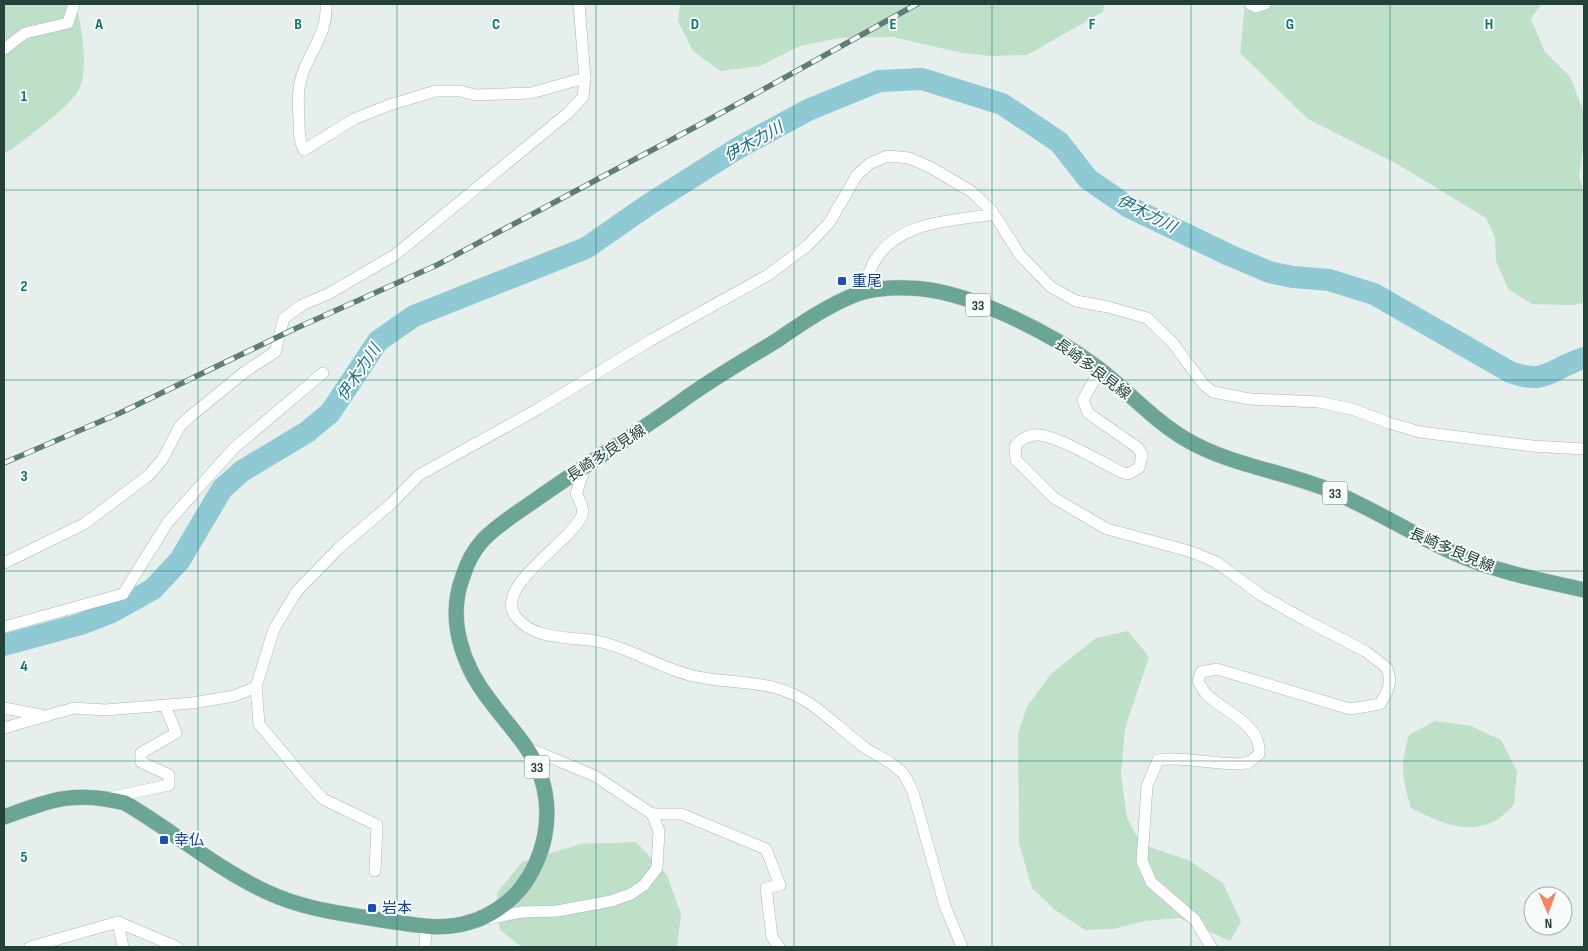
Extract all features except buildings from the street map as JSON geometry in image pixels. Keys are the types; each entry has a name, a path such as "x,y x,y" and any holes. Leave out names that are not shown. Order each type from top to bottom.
{"main road":[{"name":"長崎多良見線","path":"4,817 54,798 77,796 107,798 126,803 263,891 301,906 426,927 444,928 474,922 506,903 520,888 536,865 544,841 548,814 541,774 528,748 487,698 460,647 456,626 458,590 471,558 484,540 504,522 586,465 645,428 689,395 807,321 862,292 911,287 950,295 1031,326 1059,341 1100,370 1133,399 1187,441 1216,453 1328,490 1371,510 1402,528 1482,565 1584,590"}],"street":[{"path":"4,49 25,33 68,23 74,4"},
{"path":"326,4 323,33 304,70 298,93 299,141 304,150 354,119 389,105 436,92 460,91 475,95 531,93 585,78"},
{"path":"4,562 84,524 149,475 162,460 180,426 188,418 246,371 275,352 284,318 302,305 328,294 395,255 568,113 584,97 585,78 579,4"},
{"path":"1250,4 1256,8 1265,4"},
{"path":"375,871 377,825 323,799 259,724 256,687 274,629 297,591 339,548 392,503 419,475 538,409 651,340 768,275 807,246 829,223 857,175 869,164 887,156 909,158 932,168 972,192 992,211 1020,255 1051,287 1076,301 1108,307 1146,318 1172,342 1204,385 1213,392 1250,399 1320,402 1352,409 1389,424 1420,432 1532,446 1584,449"},
{"path":"862,292 874,262 893,241 924,224 989,216 992,211"},
{"path":"1100,370 1083,400 1088,413 1138,448 1142,455 1139,468 1128,474 1121,472 1050,438 1037,434 1022,439 1015,446 1016,460 1054,498 1107,529 1189,551 1216,562 1268,599 1365,651 1387,668 1390,680 1388,692 1380,704 1350,710 1217,669 1201,672 1198,682 1206,694 1252,730 1260,744 1258,754 1248,763 1216,763 1196,759 1170,758 1158,760 1148,786 1142,861 1151,882 1195,920 1211,947"},
{"path":"4,627 124,594 168,522 234,448 323,373"},
{"path":"586,465 576,494 582,506 582,514 576,526 522,580 513,594 511,607 516,617 535,630 569,640 600,642 684,674 708,680 777,688 817,707 866,748 888,761 904,775 912,792 945,906 962,947"},
{"path":"4,728 74,708 105,710 165,705 234,696 256,687"},
{"path":"107,798 169,785 169,775 141,762 141,752 176,733 165,705"},
{"path":"4,708 46,716"},
{"path":"528,748 595,776 652,814 681,814 766,849 780,885 766,888 772,936 779,947"},
{"path":"474,922 522,912 575,908 611,901 631,894 644,885 656,868 659,832 652,814"},
{"path":"118,922 123,947"},
{"path":"30,947 118,922 178,947"},
{"path":"425,947 426,927"}],"green space":[{"path":"4,4 76,4 84,61 82,83 72,98 47,122 11,150 4,153"},
{"path":"680,4 1104,4 1103,12 1027,55 990,56 962,53 893,37 839,38 800,46 760,66 720,71 693,51 678,21"},
{"path":"1245,4 1541,4 1531,19 1545,52 1570,77 1584,112 1584,144 1579,176 1584,191 1584,303 1572,305 1532,304 1508,289 1496,261 1495,237 1486,218 1399,165 1308,119 1240,53"},
{"path":"1128,631 1149,657 1125,728 1121,775 1127,818 1141,844 1188,860 1223,883 1241,922 1230,941 1179,918 1145,921 1113,929 1085,930 1055,910 1032,888 1019,843 1018,733 1027,707 1051,674 1096,638"},
{"path":"1435,721 1471,726 1501,740 1517,771 1514,805 1496,821 1482,826 1461,827 1441,822 1411,808 1403,772 1404,755 1409,735"},
{"path":"636,842 667,875 681,914 677,947 522,947 500,930 497,893 522,862 580,844"}],"waterway":[{"name":"伊木力川","path":"4,645 81,624 112,612 153,589 180,560 222,489 242,471 307,432 330,413 378,341 414,316 586,248 648,205 738,148 808,110 879,81 922,79 1002,104 1059,142 1088,179 1127,206 1269,272 1293,277 1329,280 1374,294 1510,372 1523,376 1542,376 1584,358"}],"railway":[{"path":"4,463 120,413 290,331 437,265 712,118 917,4"}],"place":[{"name":"重尾","path":"842,281"},
{"name":"幸仏","path":"164,840"},
{"name":"岩本","path":"372,908"}]}
